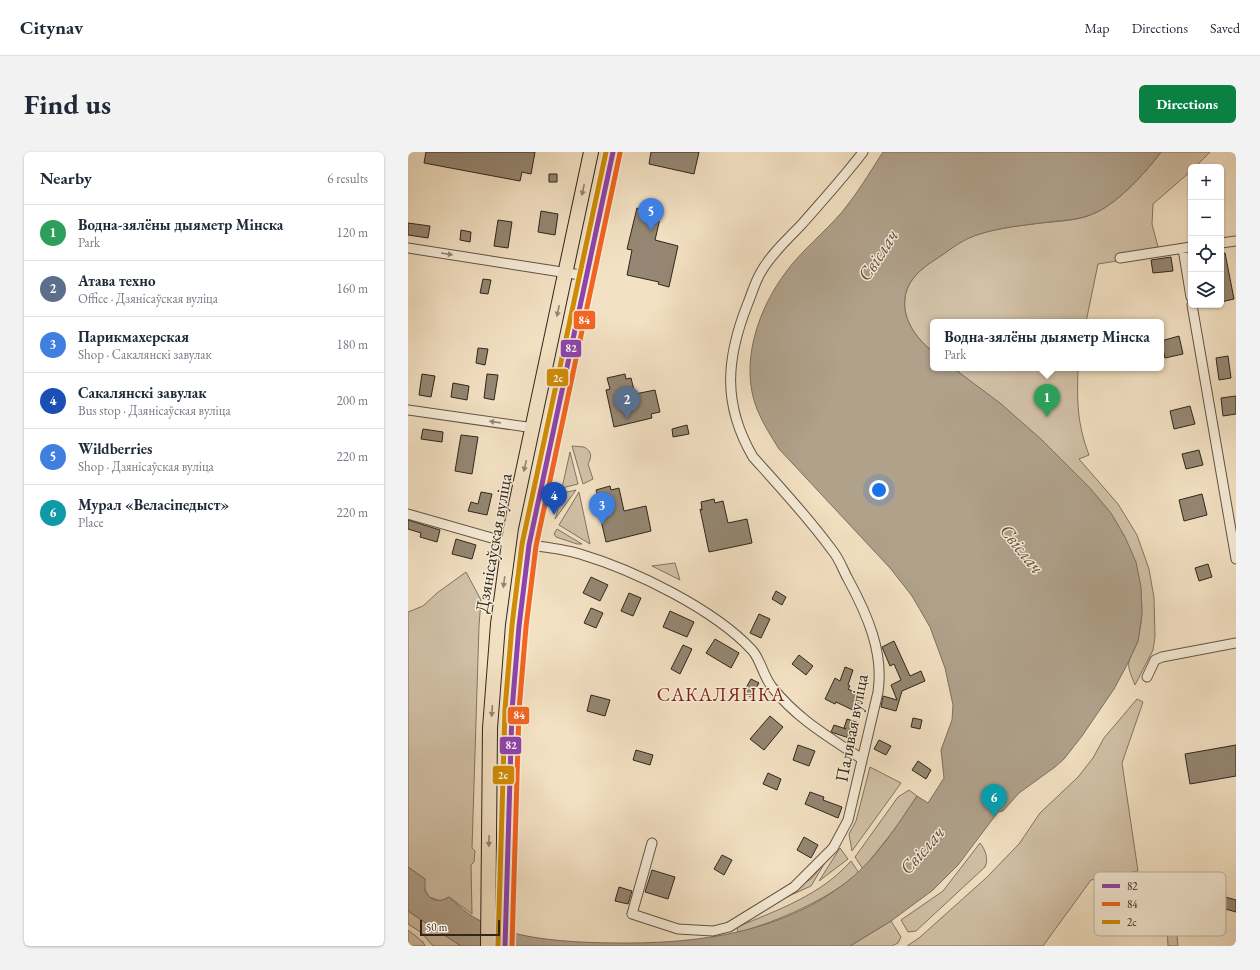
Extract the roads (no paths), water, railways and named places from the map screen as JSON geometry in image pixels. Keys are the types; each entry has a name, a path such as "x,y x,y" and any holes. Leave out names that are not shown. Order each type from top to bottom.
{"main road":[{"name":"Дзянісаўская вуліца","path":"488,946 490,728 498,624 509,543 591,152"},
{"name":"Дзянісаўская вуліца","path":"505,946 512,710 529,545 553,439 613,152"},
{"path":"535,422 544,428 553,439"}],"street":[{"name":"Палявая вуліца","path":"652,843 632,914 678,929 713,931 729,927 794,888 833,848 848,820 880,679 874,636 858,598 833,551 753,457 743,440 736,422 729,383 733,351 742,320 761,272 778,250 840,183 863,152"},
{"path":"1224,243 1236,241"},
{"path":"408,248 587,276"},
{"path":"1120,258 1187,248 1189,272"},
{"path":"1193,308 1236,559"},
{"path":"408,410 535,422"},
{"path":"408,514 509,543"},
{"path":"529,545 569,551 600,561 668,592 704,612 753,651 771,686 793,712 812,727 862,759"},
{"path":"1147,677 1155,660 1162,657 1236,643"}],"water":[{"name":"Свіслач","path":"883,152 1161,152 1140,177 1115,201 1097,212 1070,220 1003,228 963,241 916,275 906,292 905,298 908,321 916,335 930,349 930,371 957,371 1000,403 1042,440 1090,488 1111,513 1125,537 1136,562 1141,587 1142,615 1138,641 1128,663 1114,689 1082,736 1064,759 1019,793 1003,811 998,812 958,865 933,890 891,921 850,946 461,946 408,911 408,867 425,879 425,891 432,899 442,900 449,897 473,917 489,925 527,936 580,942 649,943 718,936 752,928 784,918 815,903 844,884 866,865 893,831 917,796 928,803 944,778 941,750 952,720 953,705 945,668 930,627 912,596 890,568 779,449 764,425 752,392 750,374 754,338 767,303 786,272 799,256 848,205"}],"place":[{"name":"Wildberries","path":"651,231"},
{"name":"Водна-зялёны дыяметр Мінска","path":"1047,417"},
{"name":"Атава техно","path":"627,419"},
{"name":"Сакалянскі завулак","path":"554,515"},
{"name":"Парикмахерская","path":"602,525"},
{"name":"Мурал «Веласіпедыст»","path":"994,817"}],"district":[{"name":"САКАЛЯНКА","path":"721,694"}]}
